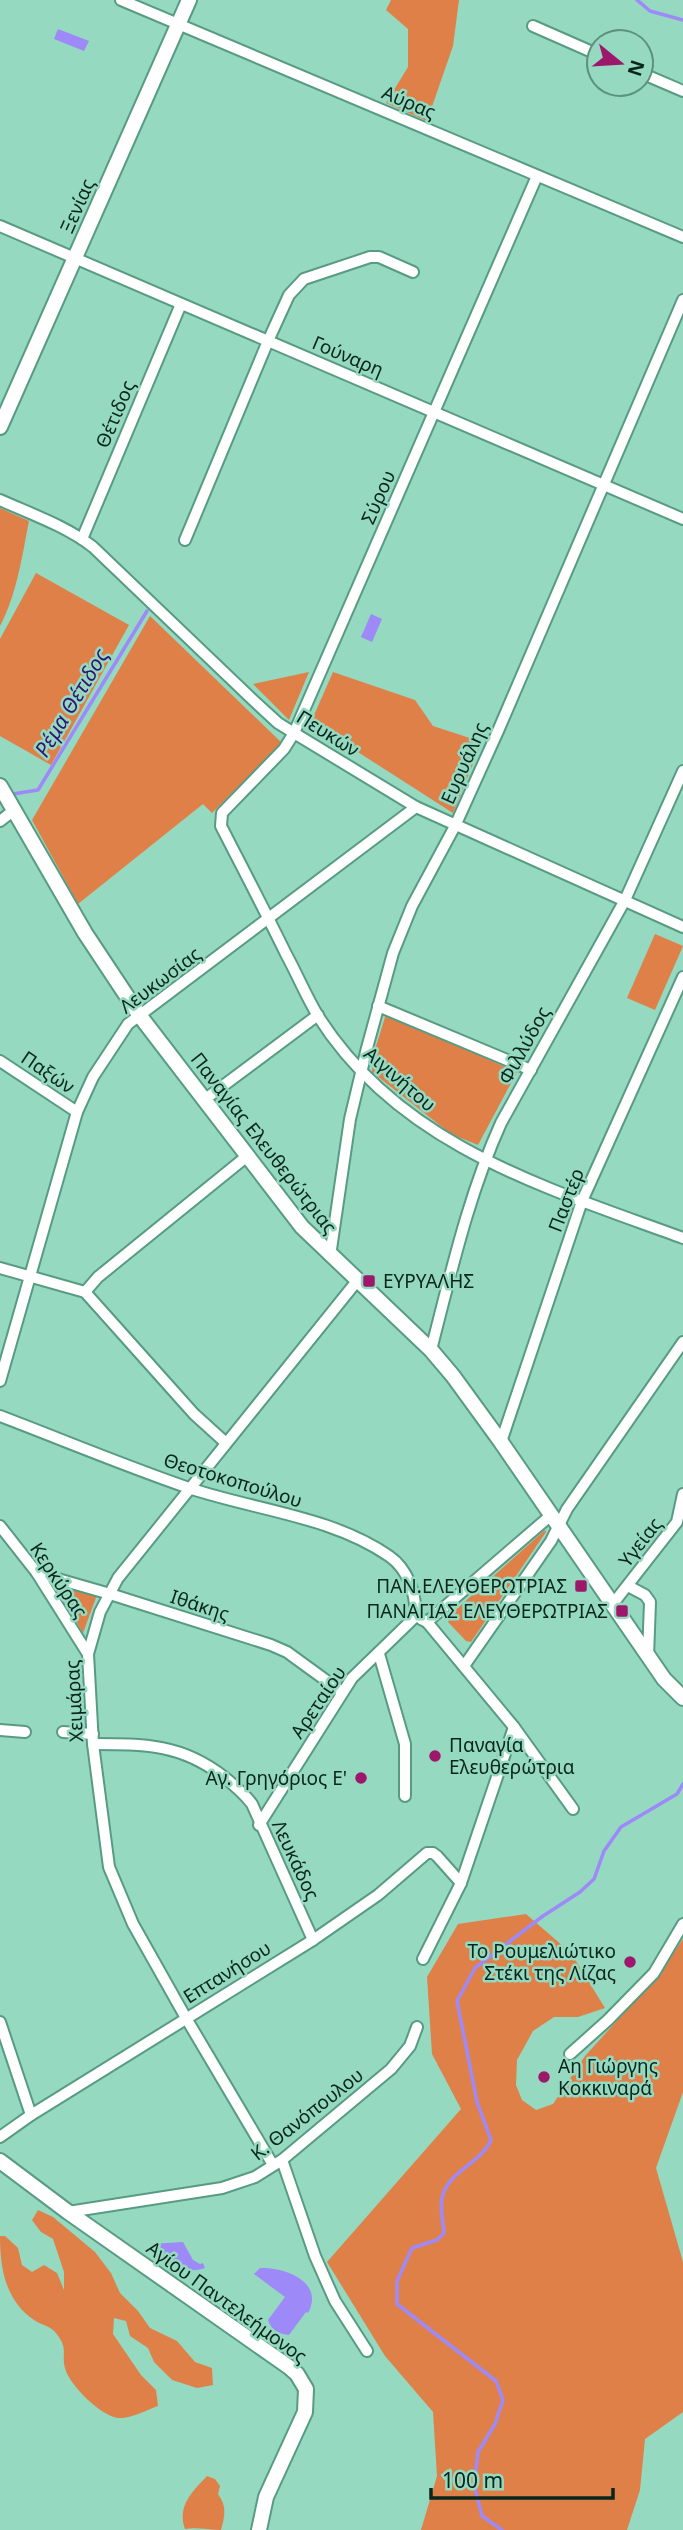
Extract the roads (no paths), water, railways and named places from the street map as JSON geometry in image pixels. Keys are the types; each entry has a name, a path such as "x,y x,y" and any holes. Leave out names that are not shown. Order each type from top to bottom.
{"street":[{"name":"Αύρας","path":"121,0 683,237"},
{"name":"Ξενίας","path":"0,427 189,0"},
{"path":"533,26 585,49"},
{"path":"655,79 683,91"},
{"name":"Σύρου","path":"222,813 284,749 294,733 537,176"},
{"name":"Γούναρη","path":"0,226 683,519"},
{"path":"185,540 289,295 304,279 374,256 413,272"},
{"name":"Ευρυάλης","path":"330,1256 350,1119 378,1006 402,930 455,826 683,300"},
{"name":"Θέτιδος","path":"82,539 181,304"},
{"name":"Πευκών","path":"0,500 82,539 278,723 416,807 683,927"},
{"name":"Φιλλύδος","path":"431,1350 484,1160 501,1123 625,900 683,771"},
{"name":"Παναγίας Ελευθερώτριας","path":"0,786 85,933 140,1017 302,1227 431,1350 453,1376 612,1605 680,1696"},
{"name":"Λευκωσίας","path":"0,1381 77,1112 106,1054 128,1024 416,807"},
{"path":"0,821 14,810"},
{"name":"Αιγινήτου","path":"222,813 221,826 318,1015 361,1073 384,1094 446,1140 484,1160 582,1201 683,1238"},
{"name":"Παστέρ","path":"501,1442 582,1201 683,977"},
{"path":"378,1006 531,1070"},
{"path":"204,1100 318,1015"},
{"name":"Παξών","path":"0,1060 77,1112"},
{"path":"85,1292 98,1277 246,1157"},
{"path":"0,1268 85,1292 194,1414 226,1443"},
{"name":"Χειμάρας","path":"357,1281 118,1578 97,1622 89,1654 93,1739 109,1867 134,1924 186,2018 278,2163 335,2301 368,2351"},
{"path":"427,1622 554,1521 683,1342"},
{"name":"Θεοτοκοπούλου","path":"0,1416 191,1488 317,1523 350,1535 390,1557 400,1566 416,1603 415,1617"},
{"name":"Υγείας","path":"612,1605 677,1522 683,1494"},
{"path":"464,1666 551,1541 554,1521"},
{"name":"Κερκύρας","path":"0,1526 37,1573 89,1654"},
{"name":"Ιθάκης","path":"37,1573 271,1645 287,1652 342,1692"},
{"path":"628,1586 645,1595 650,1602 649,1657"},
{"path":"415,1617 427,1622 464,1666 514,1727 573,1809"},
{"name":"Αρεταίου","path":"259,1825 352,1678 415,1617"},
{"path":"379,1654 405,1744 405,1796"},
{"path":"423,1959 461,1883 514,1727"},
{"path":"0,1730 25,1732"},
{"name":"Λευκάδος","path":"63,1732 93,1739 175,1750 205,1763 245,1794 252,1804 259,1825 313,1940"},
{"name":"Επτανήσου","path":"0,2137 31,2115 313,1940 378,1895 427,1853 437,1856 461,1883"},
{"path":"570,2054 654,1973 683,1924"},
{"path":"0,2022 31,2115"},
{"name":"Κ. Θανόπουλου","path":"68,2212 222,2188 254,2177 278,2163 391,2069 410,2046 417,2027"},
{"name":"Αγίου Παντελεήμονος","path":"0,2161 289,2367 303,2382 307,2396 305,2412 266,2497 259,2530"}],"waterway":[{"path":"637,0 650,11 683,20"},
{"name":"Ρέμα Θέτιδος","path":"13,794 38,790 147,611"},
{"path":"502,2530 482,2516 474,2485 478,2452 495,2424 503,2400 496,2381 397,2304 397,2281 412,2248 437,2240 444,2233 441,2203 447,2185 481,2155 491,2140 477,2102 457,2001 475,1968 594,1879 604,1851 621,1827 677,1794 683,1784"}],"place":[{"name":"ΕΥΡΥΑΛΗΣ","path":"369,1281"},
{"name":"ΠΑΝ.ΕΛΕΥΘΕΡΩΤΡΙΑΣ","path":"581,1586"},
{"name":"ΠΑΝΑΓΙΑΣ ΕΛΕΥΘΕΡΩΤΡΙΑΣ","path":"622,1611"},
{"name":"Παναγία Ελευθερώτρια","path":"435,1756"},
{"name":"Αγ. Γρηγόριος Ε'","path":"361,1778"},
{"name":"Το Ρουμελιώτικο Στέκι της Λίζας","path":"630,1962"},
{"name":"Αη Γιώργης Κοκκιναρά","path":"544,2077"}]}
